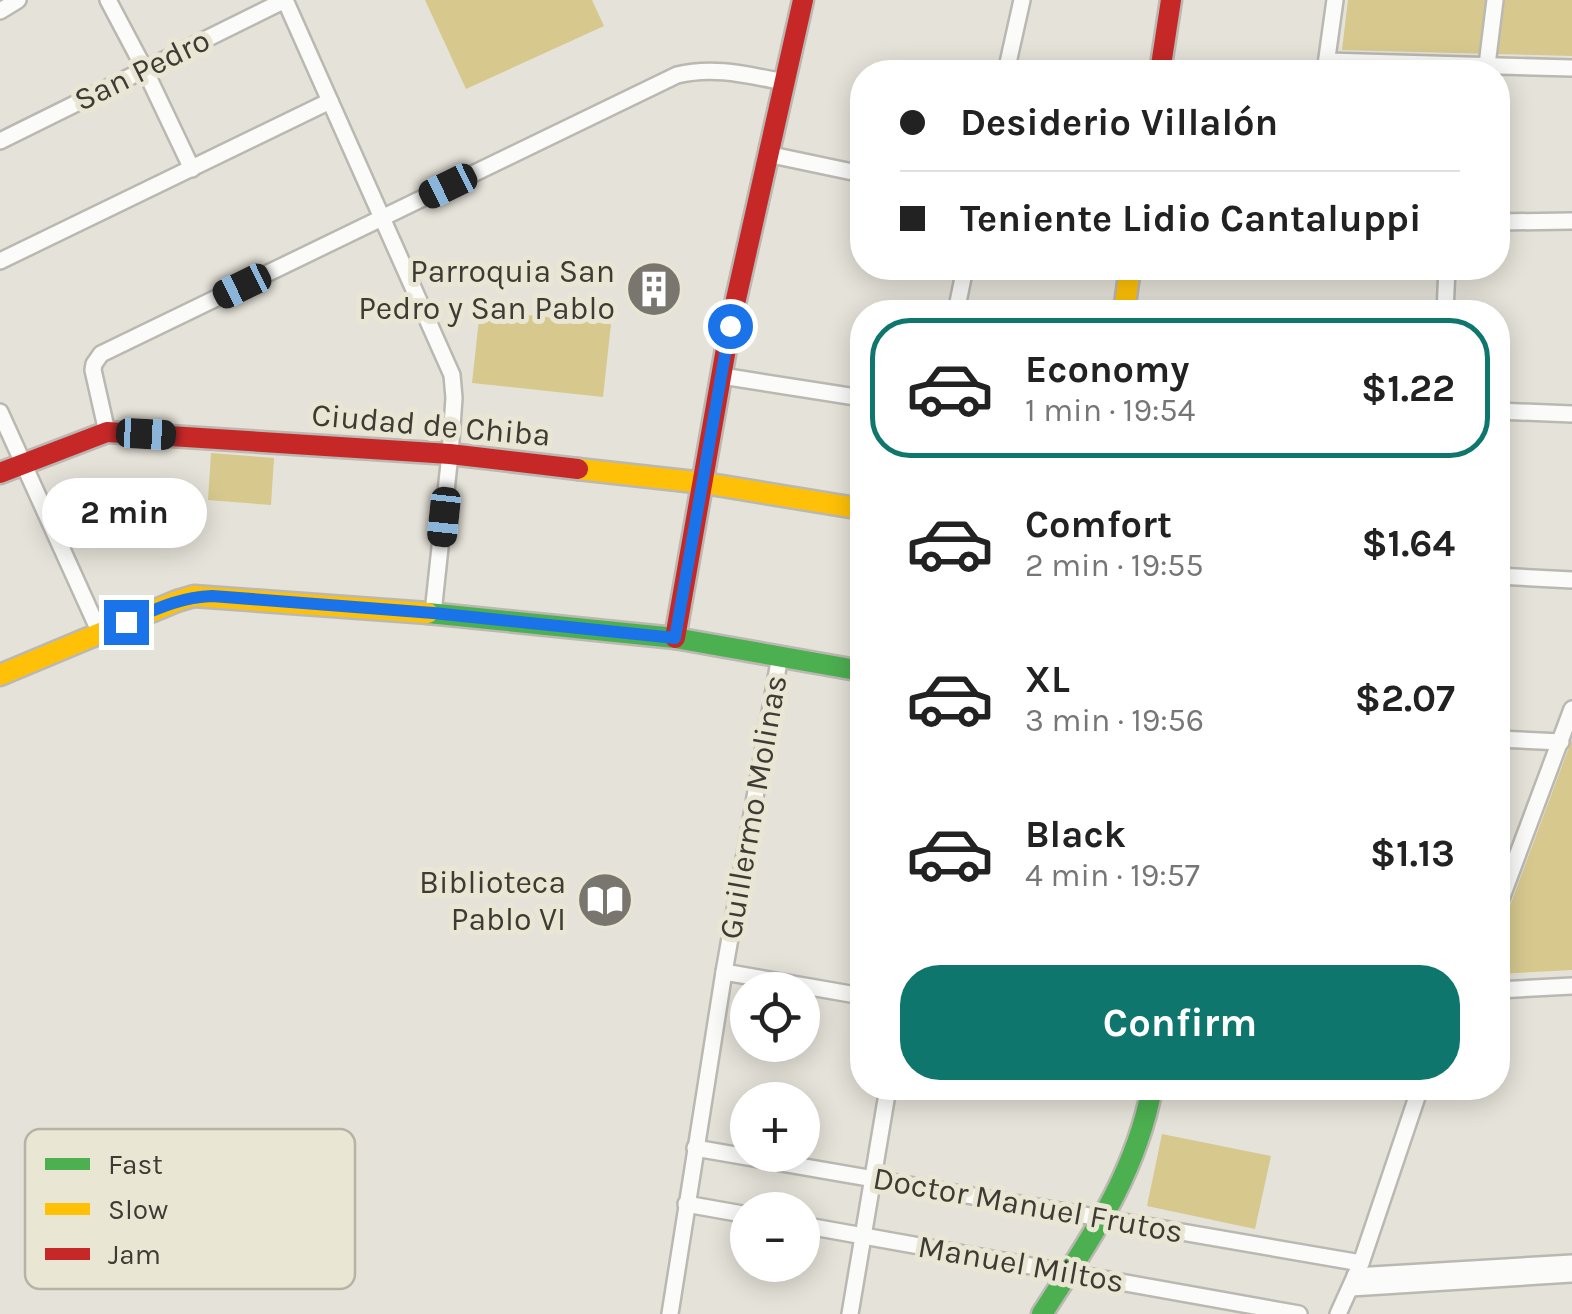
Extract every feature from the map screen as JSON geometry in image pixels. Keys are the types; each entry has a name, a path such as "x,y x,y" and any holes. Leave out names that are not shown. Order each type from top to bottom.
{"street":[{"path":"0,11 18,0"},
{"path":"108,0 192,169"},
{"path":"285,0 452,376 450,454 433,613"},
{"name":"San Pedro","path":"0,141 285,0"},
{"path":"675,638 730,326 804,0"},
{"path":"1009,60 1022,0"},
{"path":"1162,60 1171,0"},
{"path":"1327,60 1335,0"},
{"path":"1488,60 1495,0"},
{"path":"1510,66 1572,68"},
{"path":"107,432 93,370 101,354 676,75 717,70 784,82"},
{"path":"0,261 330,101"},
{"path":"767,154 850,171"},
{"path":"1510,222 1572,221"},
{"path":"722,376 850,396"},
{"path":"1510,411 1572,414"},
{"path":"0,412 100,633"},
{"name":"Ciudad de Chiba","path":"0,473 107,432 450,454 704,483 850,507"},
{"path":"1510,577 1572,580"},
{"path":"0,676 194,596 433,613 675,638 850,669"},
{"name":"Guillermo Molinas","path":"670,1314 724,972 780,656"},
{"path":"1510,872 1572,709"},
{"path":"1510,739 1561,742"},
{"path":"724,972 850,994"},
{"path":"1510,989 1572,986"},
{"path":"850,1314 886,1100"},
{"path":"1042,1314 1104,1219 1126,1176 1142,1136 1150,1100"},
{"path":"1338,1314 1416,1100"},
{"name":"Doctor Manuel Frutos","path":"695,1148 1104,1219 1355,1276"},
{"path":"686,1204 730,1211"},
{"name":"Manuel Miltos","path":"820,1227 1299,1314"},
{"path":"1355,1276 1572,1263"},
{"path":"1355,1276 1572,1274"}],"shaded area":[{"path":"425,0 592,0 604,26 466,89"},
{"path":"1348,0 1572,0 1572,56 1342,50"},
{"path":"480,310 611,324 603,397 472,383"},
{"path":"211,453 274,458 271,505 208,500"},
{"path":"1572,739 1572,970 1510,973 1510,906"},
{"path":"1162,1134 1271,1156 1255,1229 1147,1206"}],"traffic: fast":[{"path":"428,613 675,638 850,669"},
{"path":"1042,1314 1109,1206 1134,1150 1149,1100"}],"traffic: slow":[{"path":"1126,300 1128,280"},
{"path":"578,469 704,483 850,507"},
{"path":"0,675 194,596 428,613"}],"traffic: jam":[{"path":"675,638 730,326 803,0"},
{"path":"1162,60 1171,0"},
{"path":"0,473 107,432 450,454 578,469"}],"place":[{"name":"Parroquia San Pedro y San Pablo","path":"654,289"},
{"name":"Biblioteca Pablo VI","path":"605,900"}],"route":[{"path":"126,622 177,601 212,596 433,613 675,638 730,326"}]}
